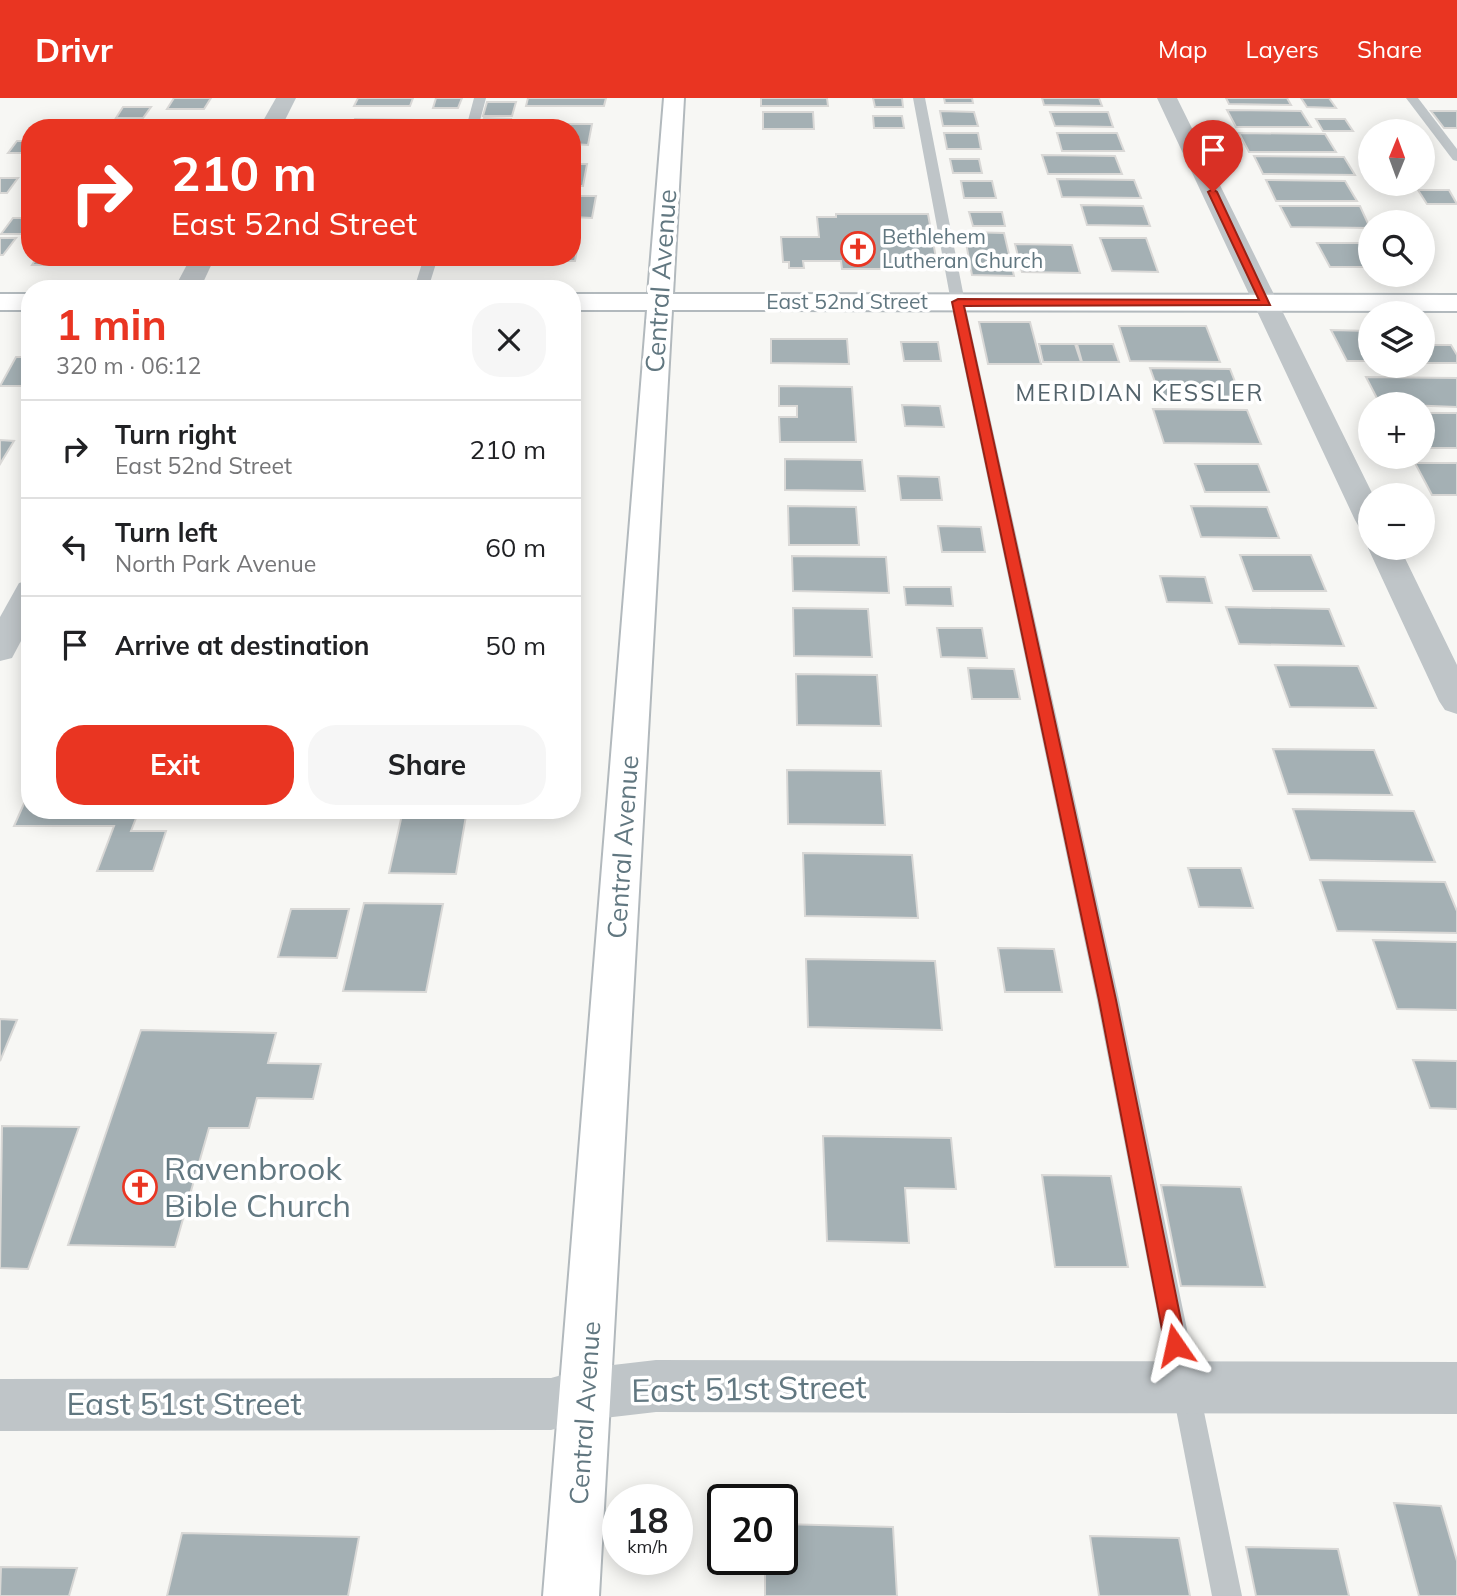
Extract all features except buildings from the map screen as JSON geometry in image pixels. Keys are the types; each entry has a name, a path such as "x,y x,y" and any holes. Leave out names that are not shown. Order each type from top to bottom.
{"main road":[{"name":"Central Avenue","path":"571,1596 587,1394 674,98"},
{"path":"0,302 21,302"},
{"name":"East 52nd Street","path":"581,302 1457,303"}],"street":[{"path":"276,119 286,98"},
{"path":"1167,98 1358,495"},
{"path":"1390,560 1457,701"},
{"path":"0,649 21,609"},
{"name":"East 51st Street","path":"0,1405 551,1404 587,1394 656,1386 1457,1388"}],"lane":[{"path":"474,119 480,98"},
{"path":"919,98 958,302 1105,986 1227,1596"},
{"path":"1412,98 1457,157"}],"place":[{"name":"Bethlehem Lutheran Church","path":"858,249"},
{"name":"Ravenbrook Bible Church","path":"140,1187"}],"district":[{"name":"MERIDIAN KESSLER","path":"1140,393"}],"route":[{"path":"1175,1345 1108,1000 958,302 1266,303 1213,192"}]}
